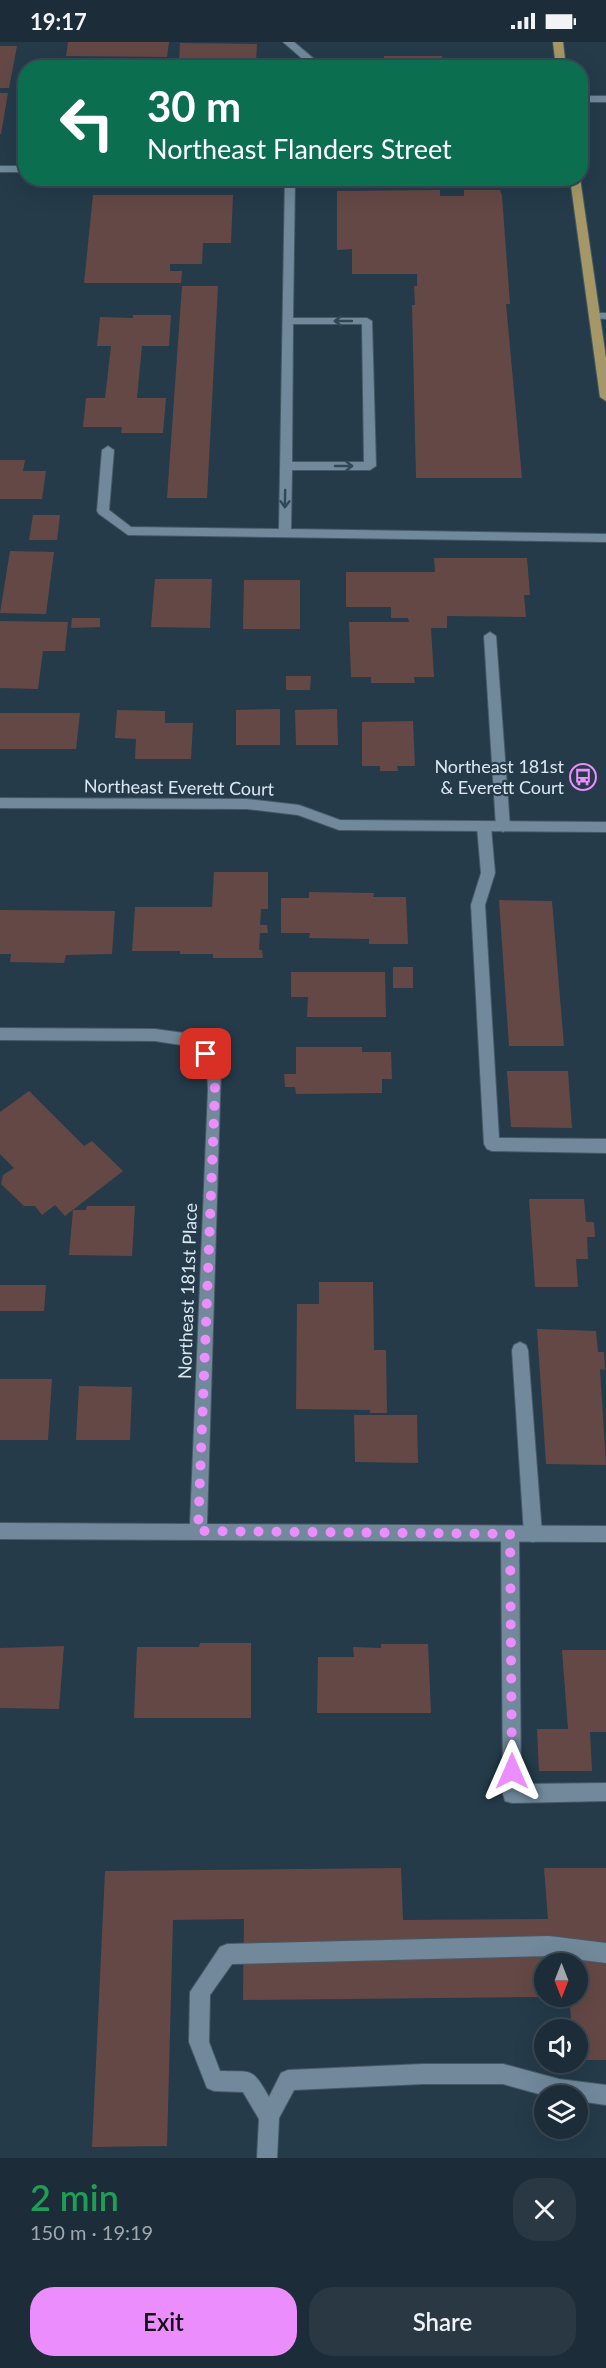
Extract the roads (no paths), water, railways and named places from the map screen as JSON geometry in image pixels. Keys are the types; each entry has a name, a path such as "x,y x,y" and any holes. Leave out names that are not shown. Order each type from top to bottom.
{"main road":[{"path":"558,42 560,60"},
{"path":"577,186 601,316 606,398"}],"street":[{"path":"288,42 310,60"},
{"path":"588,99 606,99"},
{"path":"0,169 18,169"},
{"path":"285,533 290,186"},
{"path":"286,466 370,466 367,321 288,321"},
{"path":"108,450 103,511 128,531 606,538"},
{"path":"490,636 503,827"},
{"name":"Northeast Everett Court","path":"0,803 247,804 298,810 339,825 606,827"},
{"path":"484,827 488,873 478,904 492,1144 606,1146"},
{"name":"Northeast 181st Place","path":"0,1034 155,1035 184,1039 206,1054 214,1068 198,1531"},
{"path":"520,1350 533,1534"},
{"path":"0,1531 606,1534"},
{"path":"510,1534 512,1794 606,1792"},
{"path":"269,2117 249,2082 214,2081 199,2043 200,1992 227,1954 549,1946 606,1953"},
{"path":"267,2158 269,2117 288,2080 423,2074 503,2074 559,2089 606,2095"}],"place":[{"name":"Northeast 181st & Everett Court","path":"583,777"}]}
